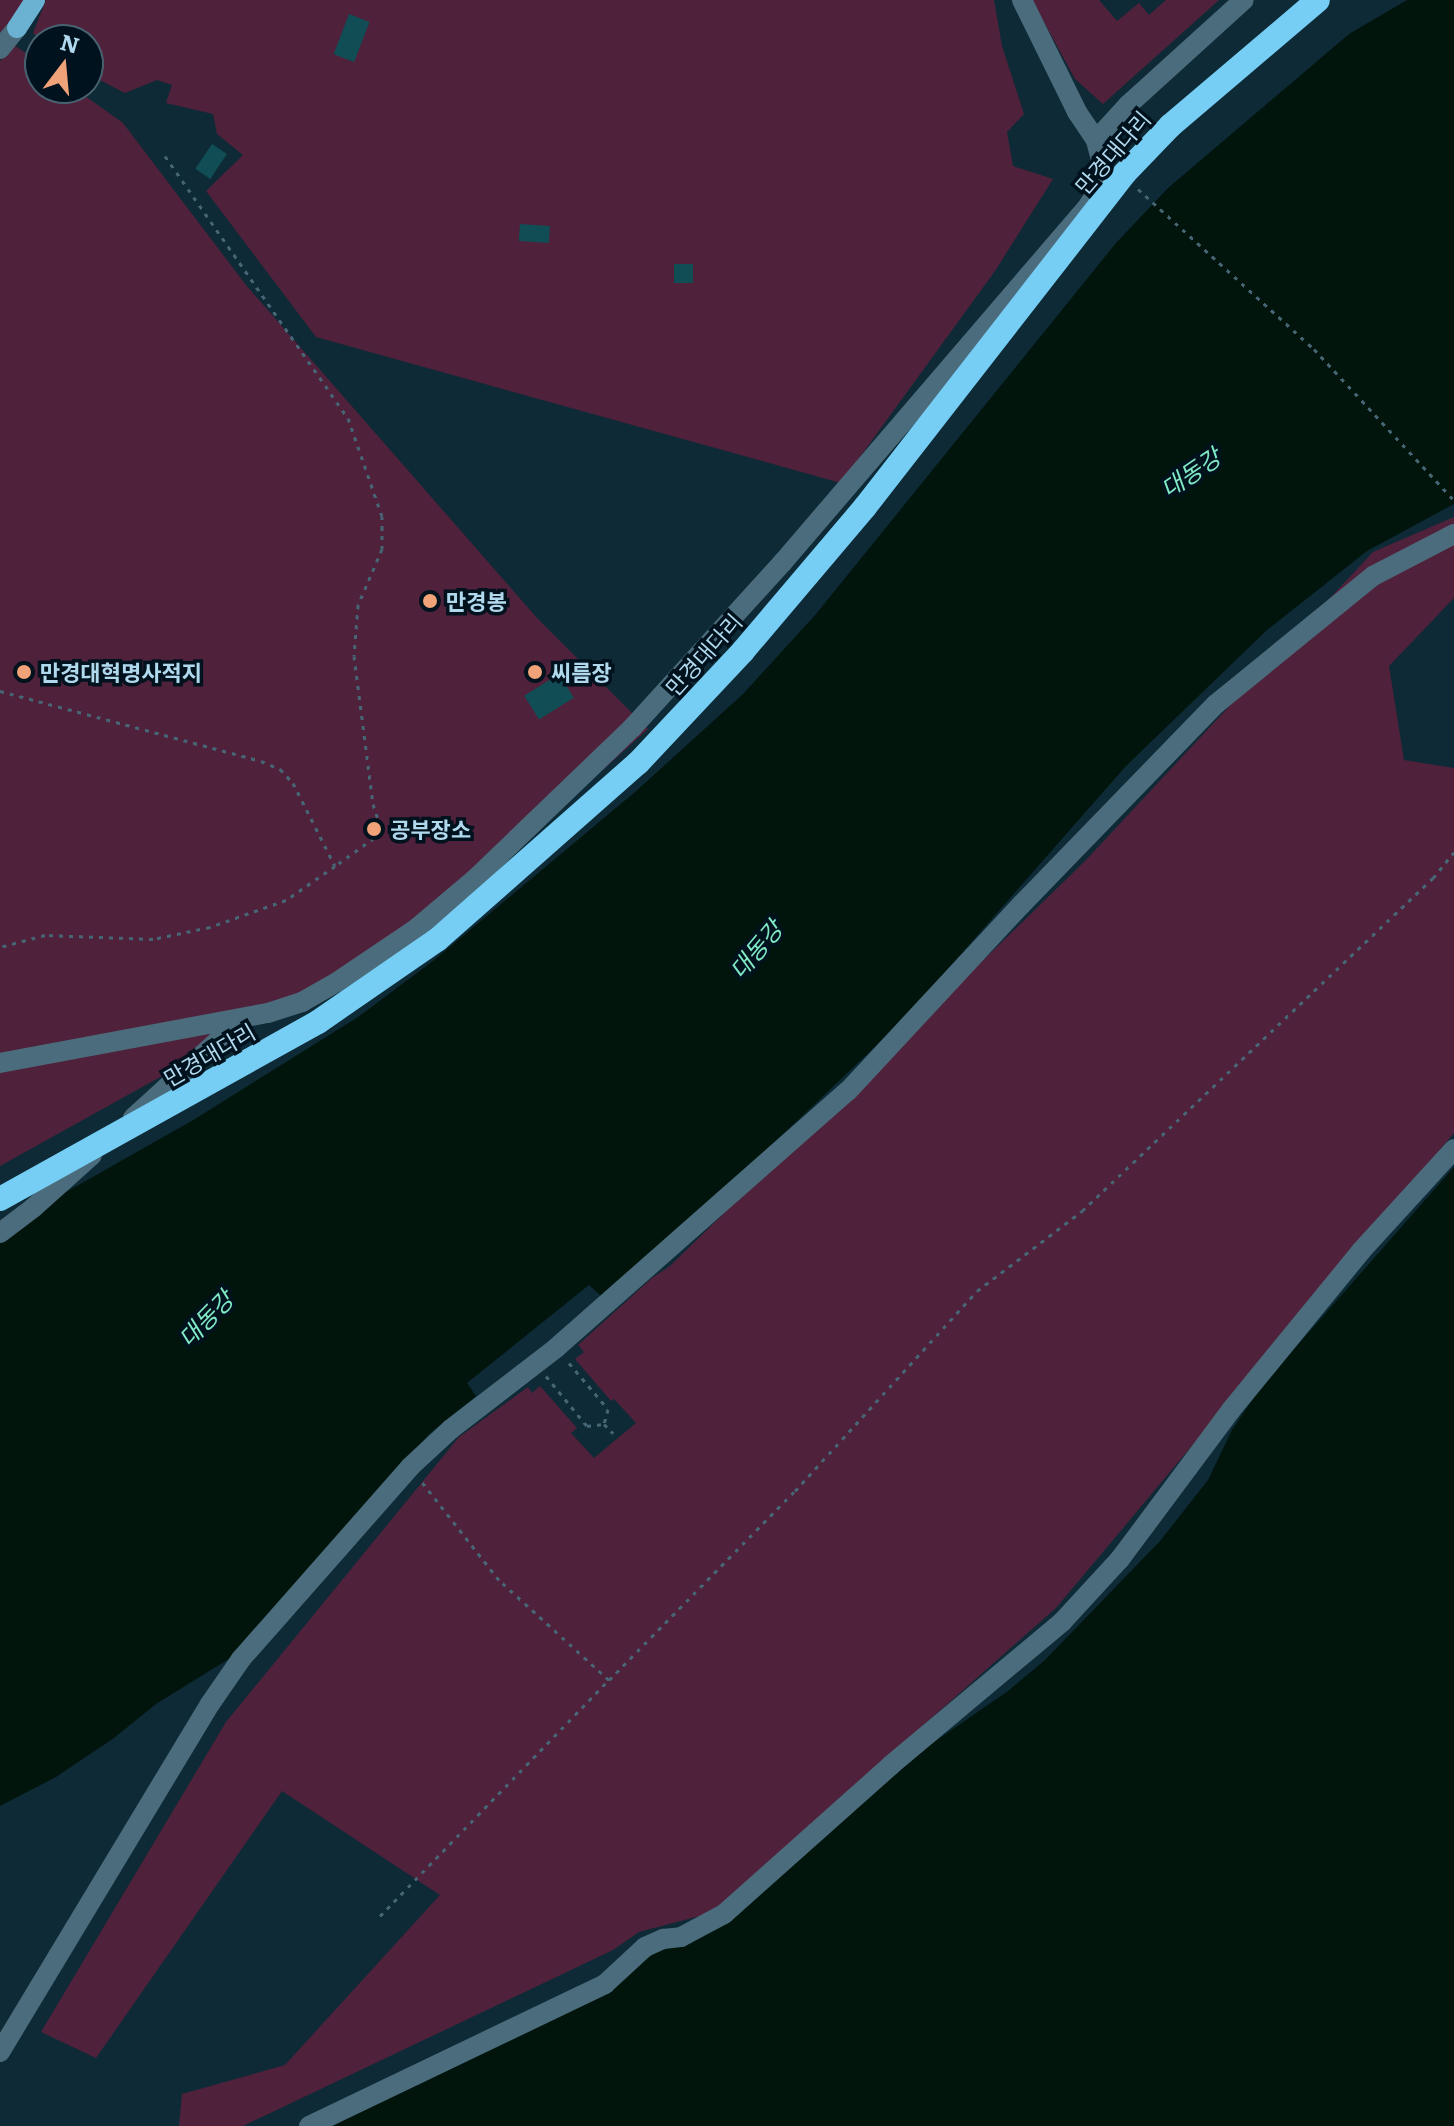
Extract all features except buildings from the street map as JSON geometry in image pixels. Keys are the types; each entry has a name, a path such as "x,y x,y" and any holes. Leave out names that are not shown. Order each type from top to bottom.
{"highway":[{"name":"만경대다리","path":"0,1199 318,1022 437,940 638,763 743,651 865,507 1125,173 1170,126 1318,0"}],"main road":[{"path":"17,28 35,0"}],"street":[{"path":"0,1063 91,1043 230,1022 302,1002 417,928 475,879 632,728 716,639 1088,206 1099,189 1103,167 1096,140 1077,112 1022,0"},
{"path":"1096,140 1128,105 1244,0"},
{"path":"0,49 17,28"},
{"path":"0,2052 210,1704 241,1659 410,1467 451,1429 556,1348 848,1091 1021,905 1216,704 1373,576 1454,534"},
{"path":"0,1233 33,1208 224,1035 230,1022"},
{"path":"309,2126 605,1984 645,1947 663,1939 681,1937 724,1914 891,1765 1062,1622 1120,1559 1231,1410 1361,1251 1454,1149"}],"path":[{"path":"0,947 45,935 153,939 210,927 286,900 382,832 373,804 354,656 358,605 382,549 382,516 348,418 165,156"},
{"path":"1144,196 1314,349 1454,500"},
{"path":"0,691 261,761 280,769 293,783 335,866"},
{"path":"380,1916 795,1491 977,1291 1082,1211 1433,878 1454,852"},
{"path":"570,1364 608,1409 604,1424"},
{"path":"549,1380 587,1426 604,1424"},
{"path":"604,1424 613,1433"},
{"path":"410,1467 499,1580 609,1680"}],"shaded area":[{"path":"0,0 25,0 0,36"},
{"path":"46,0 994,0 1002,46 1024,114 1007,132 1013,166 1053,179 995,271 841,483 316,337 206,191 243,155 217,134 213,114 166,103 172,85 157,80 125,93 104,82 104,24 37,24"},
{"path":"1032,0 1099,0 1117,21 1139,3 1149,15 1166,0 1219,0 1103,104 1075,79"},
{"path":"14,45 24,52 24,104 96,104 123,123 246,285 537,618 648,729 446,912 288,1006 0,1166 0,61"},
{"path":"1454,517 1454,598 1389,666 1404,760 1454,768 1454,1133 1056,1608 711,1913 639,1932 613,1950 243,2126 179,2126 182,2094 285,2065 440,1895 282,1791 96,2058 41,2032 226,1722 459,1437 528,1387 532,1393 540,1386 577,1428 571,1433 594,1458 636,1423 614,1399 611,1401 575,1359 584,1352 578,1345 652,1278 670,1266 1086,860 1373,552"}],"water":[{"name":"대동강","path":"1407,0 1454,0 1454,504 1367,551 1267,630 1126,766 904,1019 798,1120 702,1210 601,1296 589,1285 467,1383 476,1396 429,1434 232,1657 156,1704 114,1738 56,1777 0,1806 0,1236 45,1204 195,1119 358,1017 433,961 635,792 743,694 816,614 1116,243 1168,188 1349,34"},
{"path":"1454,1167 1454,2126 322,2126 651,1949 690,1944 719,1923 908,1760 1008,1691 1045,1660 1160,1541 1208,1480 1232,1430 1260,1388"}],"place":[{"name":"만경봉","path":"430,601"},
{"name":"만경대혁명사적지","path":"24,672"},
{"name":"씨름장","path":"535,672"},
{"name":"공부장소","path":"374,829"}]}
